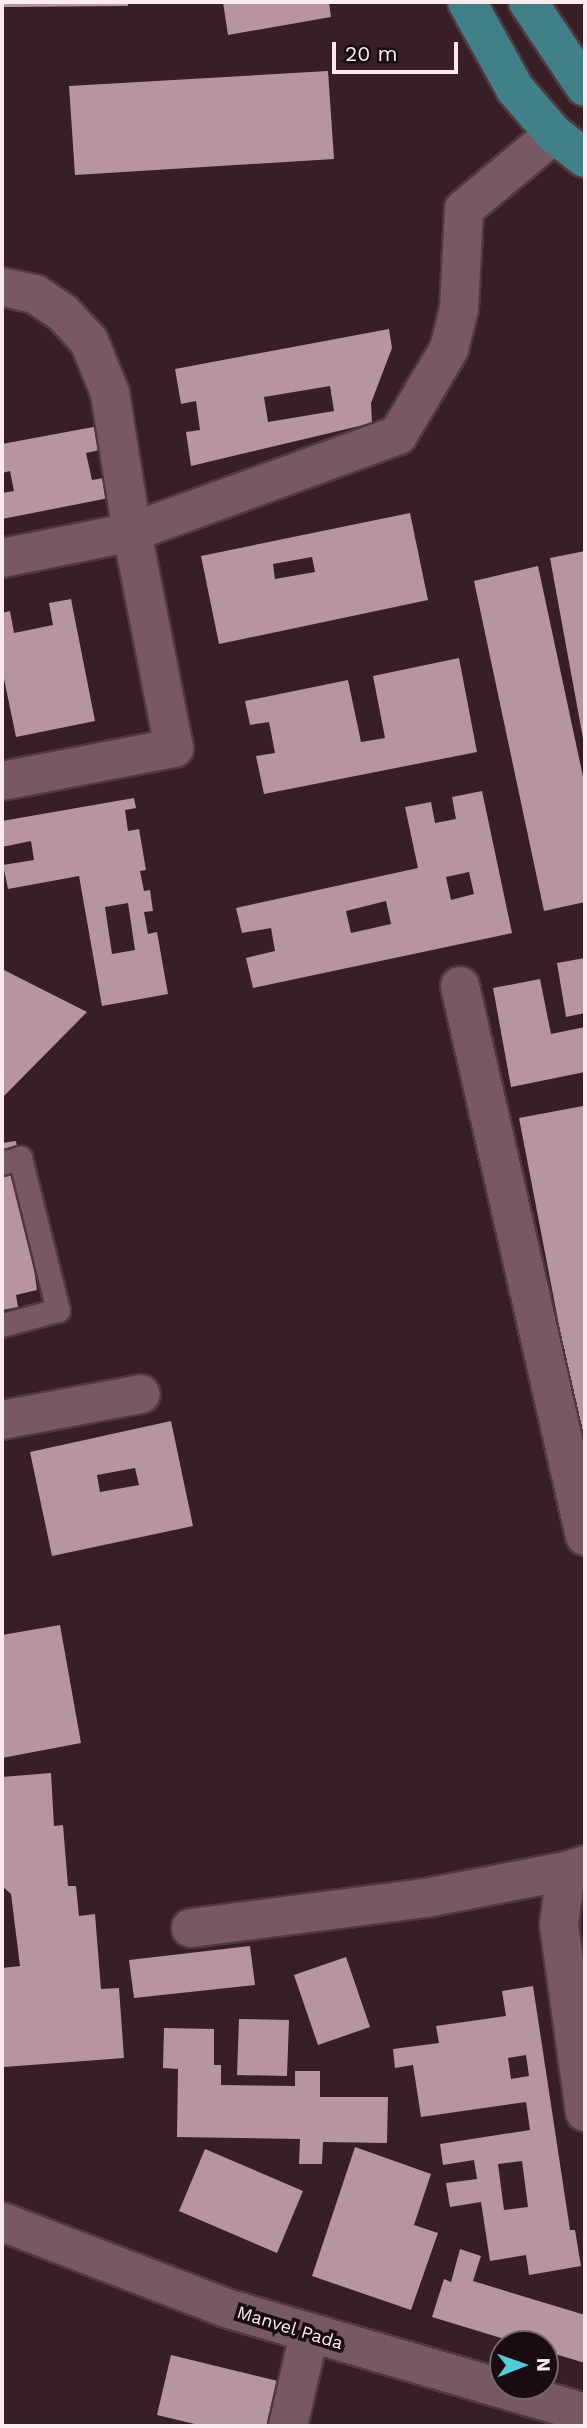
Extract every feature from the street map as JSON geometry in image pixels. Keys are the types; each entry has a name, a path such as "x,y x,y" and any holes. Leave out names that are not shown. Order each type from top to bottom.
{"main road":[{"path":"467,2 515,89 554,134 585,158"},
{"path":"528,2 585,87"}],"street":[{"path":"2,558 132,532 398,435 449,349 459,309 464,209 554,134"},
{"path":"2,287 35,294 62,312 89,341 110,393 132,532 174,748 2,782"},
{"path":"460,986 585,1536"},
{"path":"2,1420 141,1394"},
{"path":"191,1928 426,1898 576,1868 559,1925 585,2112"},
{"name":"Manvel Pada","path":"2,2222 226,2308 585,2413"},
{"path":"288,2426 309,2334"}],"lane":[{"path":"2,1163 20,1158 58,1310 2,1325"}],"building":[{"path":"2,2 128,2 128,6 2,7"},
{"path":"223,2 329,2 331,17 228,35"},
{"path":"328,71 334,159 75,175 69,86"},
{"path":"389,329 392,348 371,403 372,423 191,466 186,432 200,430 196,401 181,404 175,369","holes":["330,386 334,411 268,422 264,397"]},
{"path":"104,425 109,448 86,453 92,480 115,476 119,496 2,519 2,493 14,491 10,471 2,473 2,444"},
{"path":"410,513 428,600 219,644 201,556","holes":["312,557 315,572 275,579 273,564"]},
{"path":"585,551 585,744 584,744 550,558"},
{"path":"538,566 585,786 585,902 544,911 474,581"},
{"path":"71,599 95,721 16,737 2,669 2,613 10,611 14,633 53,625 49,603"},
{"path":"459,658 477,752 264,794 256,756 275,753 269,722 250,725 245,701 348,680 361,742 385,738 373,676"},
{"path":"482,791 512,933 253,988 246,958 275,951 271,928 242,933 236,908 418,868 405,807 431,802 435,823 456,819 452,797","holes":["469,872 474,894 451,900 446,877","386,901 391,924 351,933 346,911"]},
{"path":"134,798 136,808 125,810 128,831 139,829 146,870 140,871 144,891 150,890 153,911 144,912 148,934 157,932 168,994 102,1006 79,876 8,889 3,865 34,860 31,841 2,847 2,821","holes":["128,903 135,950 112,954 105,907"]},
{"path":"585,958 585,1013 566,1017 557,963"},
{"path":"2,969 87,1012 2,1098"},
{"path":"540,979 551,1034 585,1027 585,1072 511,1087 493,988"},
{"path":"583,1106 585,1120 584,1455 519,1118"},
{"path":"16,1141 37,1290 16,1295 18,1307 2,1310 2,1143"},
{"path":"171,1421 193,1526 52,1556 30,1452","holes":["135,1468 139,1485 100,1492 97,1475"]},
{"path":"60,1625 81,1743 2,1758 2,1635"},
{"path":"51,1773 54,1826 63,1825 68,1886 76,1886 79,1916 95,1914 101,1989 119,1988 124,2058 4,2067 2,1968 20,1966 11,1894 2,1886 2,1777"},
{"path":"250,1946 255,1985 134,1998 129,1960"},
{"path":"346,1957 370,2027 318,2045 294,1975"},
{"path":"533,1986 570,2230 575,2230 581,2266 529,2275 526,2255 490,2261 481,2202 450,2207 446,2183 477,2179 474,2160 443,2165 440,2144 530,2130 526,2102 421,2117 413,2065 395,2068 393,2049 439,2043 436,2026 506,2016 502,1991","holes":["526,2055 529,2076 511,2079 508,2058","522,2161 528,2207 504,2210 498,2164"]},
{"path":"239,2019 289,2020 287,2076 237,2075"},
{"path":"164,2028 214,2029 214,2065 221,2065 221,2085 295,2086 295,2071 320,2071 320,2097 388,2097 387,2143 323,2142 322,2164 299,2164 300,2139 177,2137 178,2069 163,2068"},
{"path":"355,2147 431,2174 414,2225 438,2233 411,2310 312,2276"},
{"path":"205,2149 303,2191 277,2253 179,2211"},
{"path":"460,2249 481,2256 473,2281 585,2315 585,2363 559,2355 559,2330 489,2330 489,2334 432,2317 444,2279 451,2282"},
{"path":"171,2355 286,2383 276,2426 203,2426 157,2415"}]}
